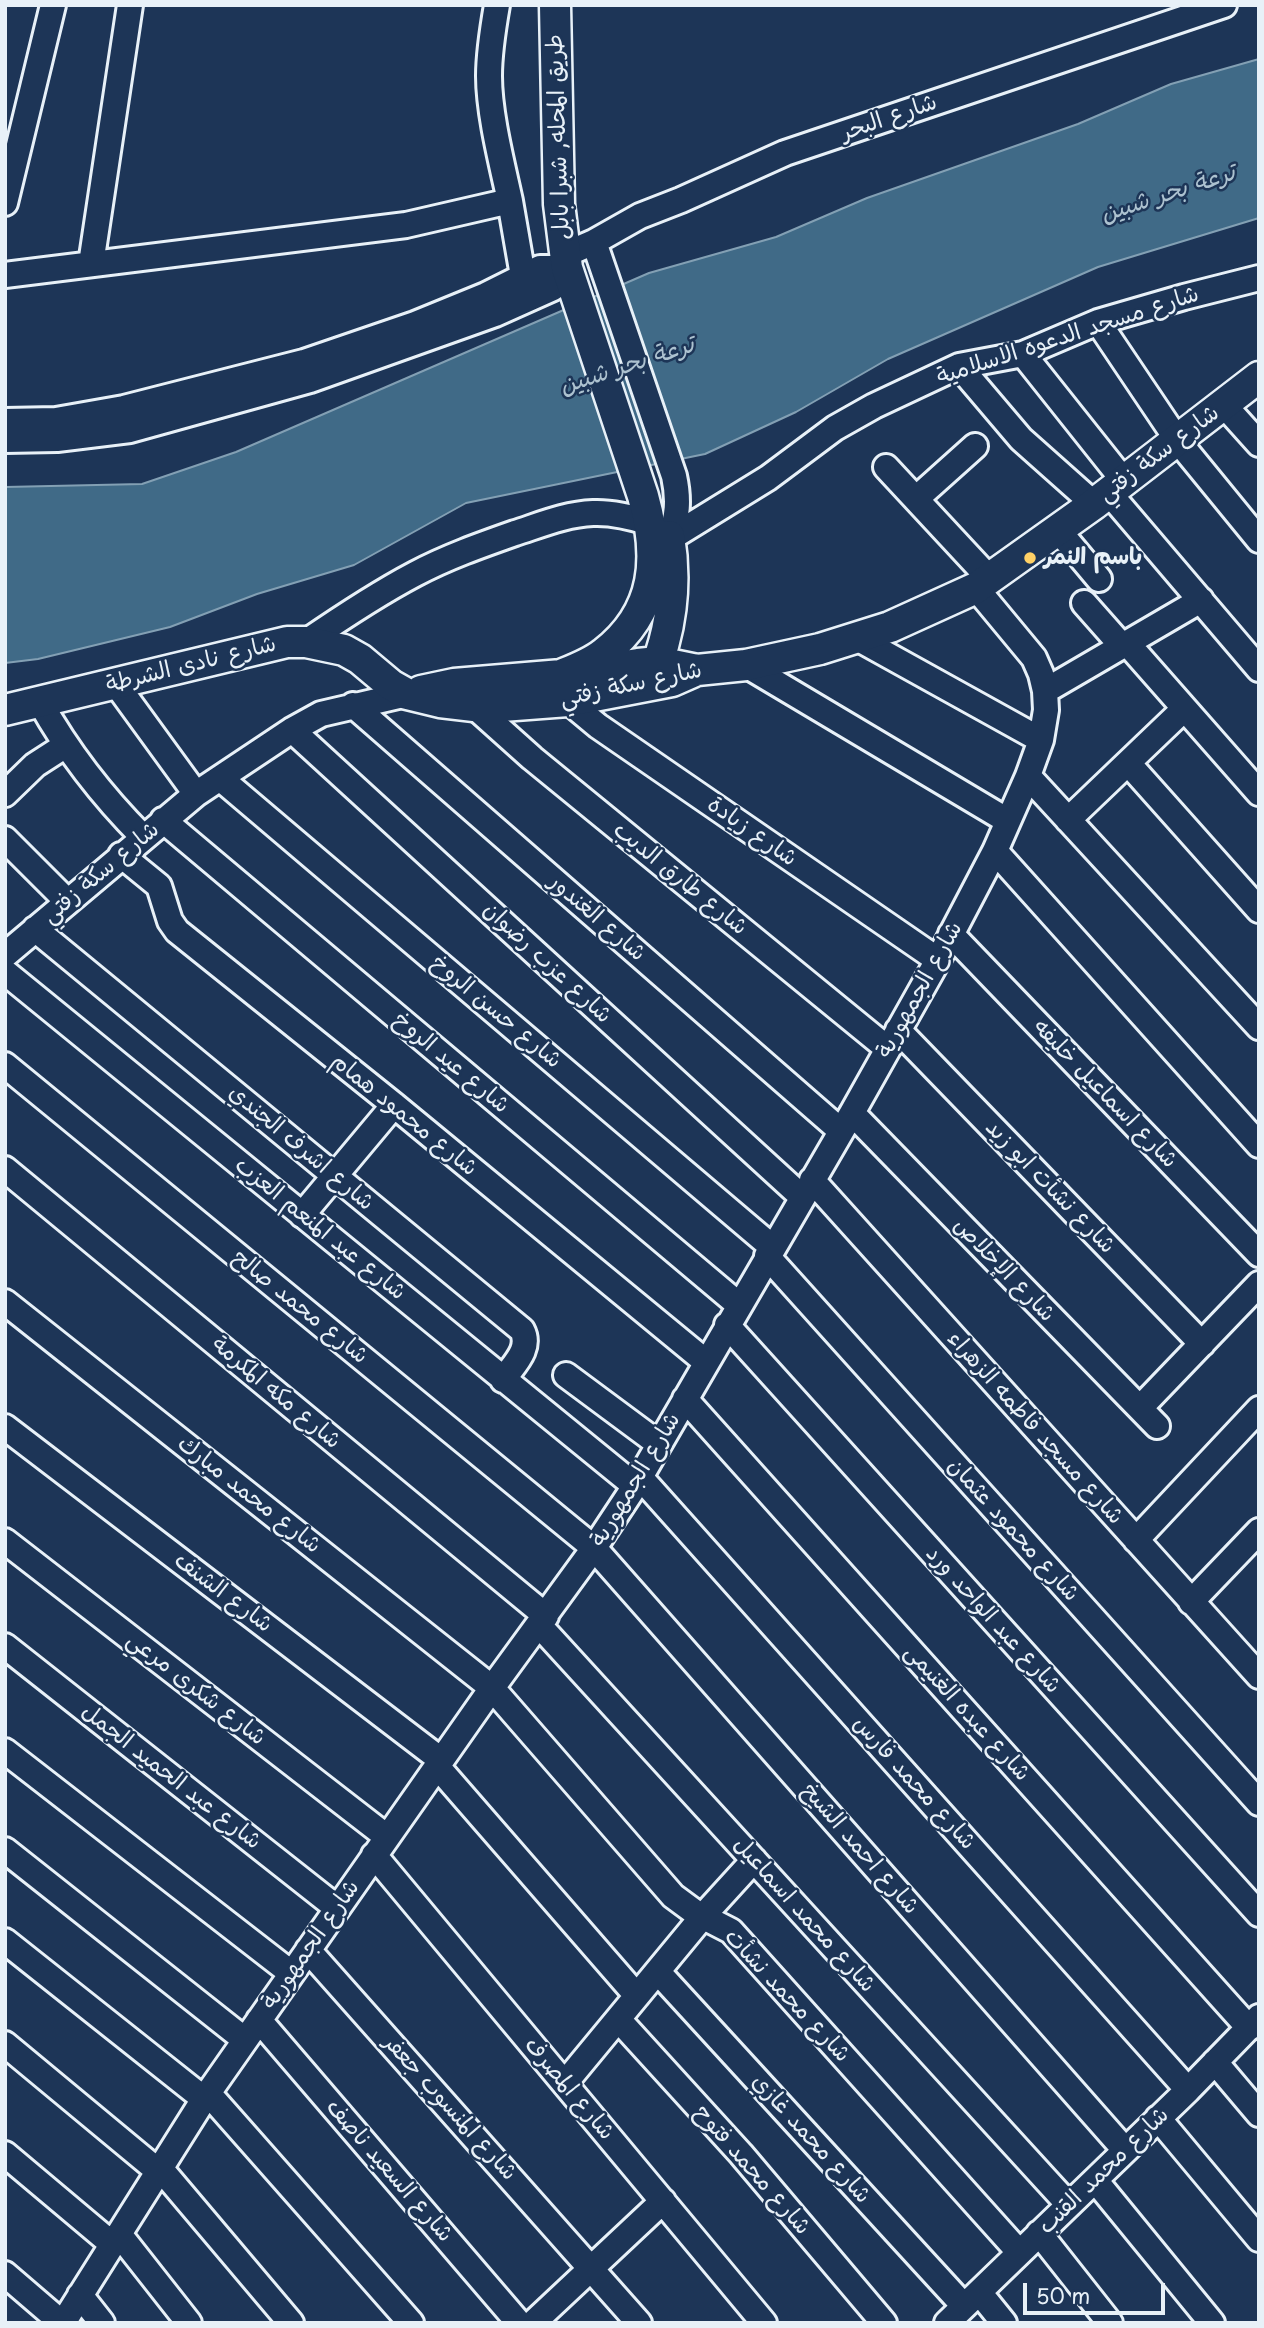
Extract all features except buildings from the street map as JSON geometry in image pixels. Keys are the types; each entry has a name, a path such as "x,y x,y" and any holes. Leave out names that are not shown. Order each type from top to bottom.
{"main road":[{"name":"طريق المحله, شبرا بابل","path":"555,5 559,204 568,271 650,510"},
{"name":"شارع سكة زفتي","path":"407,695 474,706 502,706 565,688 653,674 672,681 697,670 796,655 857,638 932,610 983,584 1178,442 1259,377"},
{"path":"650,510 673,574 671,609 653,674"},
{"path":"407,695 454,684 565,688 619,640 632,625 642,606 653,565 650,510"},
{"name":"شارع نادى الشرطة","path":"5,710 268,645 306,642 344,650 407,695"}],"street":[{"path":"5,203 53,5"},
{"path":"91,264 130,5"},
{"path":"498,5 490,51 489,79 523,276"},
{"name":"شارع البحر","path":"568,271 594,242 640,216 785,153 1224,5"},
{"path":"5,275 406,225 510,201"},
{"path":"306,642 416,573 441,561 537,526 572,515 592,513 632,517 650,510 678,509 674,476 594,242"},
{"path":"5,421 56,420 124,408 304,362 415,324 486,295 540,268 568,271"},
{"path":"5,440 57,439 130,430 310,380 495,314 553,288 568,271"},
{"name":"شارع مسجد الدعوه الاسلامية","path":"650,510 768,478 835,428 874,406 959,366 1023,354 1098,322 1259,278"},
{"path":"1098,322 1178,442 1259,540"},
{"path":"1023,354 1109,493 1259,669"},
{"path":"959,366 1021,439 1109,493"},
{"path":"1224,405 1259,444"},
{"path":"917,498 975,446"},
{"name":"شارع الجمهورية","path":"62,2323 244,2040 594,1548 637,1482 938,960 995,851 1041,740 1045,691 1041,674 1034,658 983,584 917,498 886,467"},
{"path":"1058,530 1099,579"},
{"path":"1045,691 1200,600"},
{"path":"1084,603 1259,793"},
{"path":"857,638 1041,740"},
{"path":"746,664 1008,821"},
{"path":"116,684 196,794"},
{"name":"شارع زيادة","path":"565,688 598,726 938,960"},
{"name":"شارع سكة زفتي","path":"5,955 196,794 292,730 321,714 352,705 407,695"},
{"path":"40,702 66,746 97,787 143,837"},
{"name":"شارع الغندور","path":"352,705 846,1122"},
{"name":"شارع طارق الديب","path":"474,706 532,758 893,1039"},
{"path":"1068,820 1184,709"},
{"name":"شارع عزب رضوان","path":"292,730 807,1189"},
{"path":"5,794 35,765 66,746"},
{"path":"1128,763 1259,910"},
{"path":"1028,776 1259,1027"},
{"name":"شارع حسن الروخ","path":"220,778 770,1252"},
{"name":"شارع عيد الروخ","path":"163,820 733,1315"},
{"path":"5,839 67,901"},
{"path":"995,851 1259,1145"},
{"name":"شارع محمود همام","path":"121,855 159,886 170,921 177,931 394,1105 706,1362"},
{"name":"شارع اشرف الجندي","path":"35,929 522,1330 525,1347 503,1380"},
{"name":"شارع اسماعيل خليفه","path":"951,934 1259,1254"},
{"name":"شارع عبد المنعم العزب","path":"5,972 503,1380 637,1482"},
{"name":"شارع نشأت ابو زيد","path":"893,1039 1202,1343"},
{"name":"شارع محمد صالح","path":"5,1065 594,1548"},
{"path":"302,1215 394,1105"},
{"name":"شارع الإخلاص","path":"846,1122 1148,1417 1202,1343"},
{"name":"شارع مكه المكرمة","path":"5,1169 543,1620"},
{"name":"شارع مسجد فاطمه الزهراء","path":"807,1189 1191,1602 1255,1664"},
{"name":"شارع محمود عثمان","path":"770,1252 1259,1803"},
{"path":"1202,1343 1259,1284"},
{"name":"شارع محمد مبارك","path":"5,1302 492,1688"},
{"name":"شارع عبد الواحد ورد","path":"733,1315 1259,1914"},
{"path":"566,1375 659,1444"},
{"name":"شارع عبده الغنيمى","path":"685,1399 1254,2022"},
{"path":"1136,1540 1259,1409"},
{"name":"شارع الشنف","path":"5,1427 439,1763 637,1996"},
{"name":"شارع محمد فارس","path":"637,1482 1188,2090"},
{"path":"1191,1602 1259,1531"},
{"name":"شارع شكرى مرعي","path":"5,1541 381,1846"},
{"name":"شارع احمد الشيخ","path":"594,1548 1125,2150"},
{"name":"شارع محمد اسماعيل","path":"543,1620 754,1860 1069,2205"},
{"name":"شارع عبد الحميد الجمل","path":"5,1646 337,1908"},
{"name":"شارع محمد نشأت","path":"492,1688 673,1896 731,1931 1019,2252"},
{"path":"5,1751 291,1973"},
{"name":"شارع المصرف","path":"381,1846 565,2083 764,2323"},
{"path":"5,1850 244,2040"},
{"path":"565,2083 754,1860"},
{"path":"5,1941 206,2096 411,2323"},
{"name":"شارع المنسوب جعفر","path":"308,1950 639,2323"},
{"name":"شارع محمد غازي","path":"658,1972 963,2307 1004,2323"},
{"name":"شارع محمد فتوح","path":"618,2019 741,2154 884,2323"},
{"name":"شارع السعيد ناصف","path":"259,2020 519,2323"},
{"name":"شارع محمد القنب","path":"963,2307 1188,2090 1254,2022"},
{"path":"5,2044 159,2170 291,2323"},
{"path":"1215,2062 1259,2114"},
{"path":"1158,2118 1259,2239"},
{"path":"5,2154 115,2239 189,2323"},
{"path":"1094,2180 1212,2323"},
{"path":"533,2323 663,2201"},
{"path":"1039,2233 1110,2323"},
{"path":"5,2274 62,2323"},
{"path":"80,2295 102,2323"}],"water":[{"name":"ترعة بحر شبين","path":"1259,59 1259,218 1098,267 888,359 796,412 705,454 466,503 354,565 257,594 170,627 38,659 5,663 5,487 142,484 236,452 649,273 776,237 867,198 1078,124 1171,84"}],"place":[{"name":"باسم النمر","path":"1030,558"}]}
